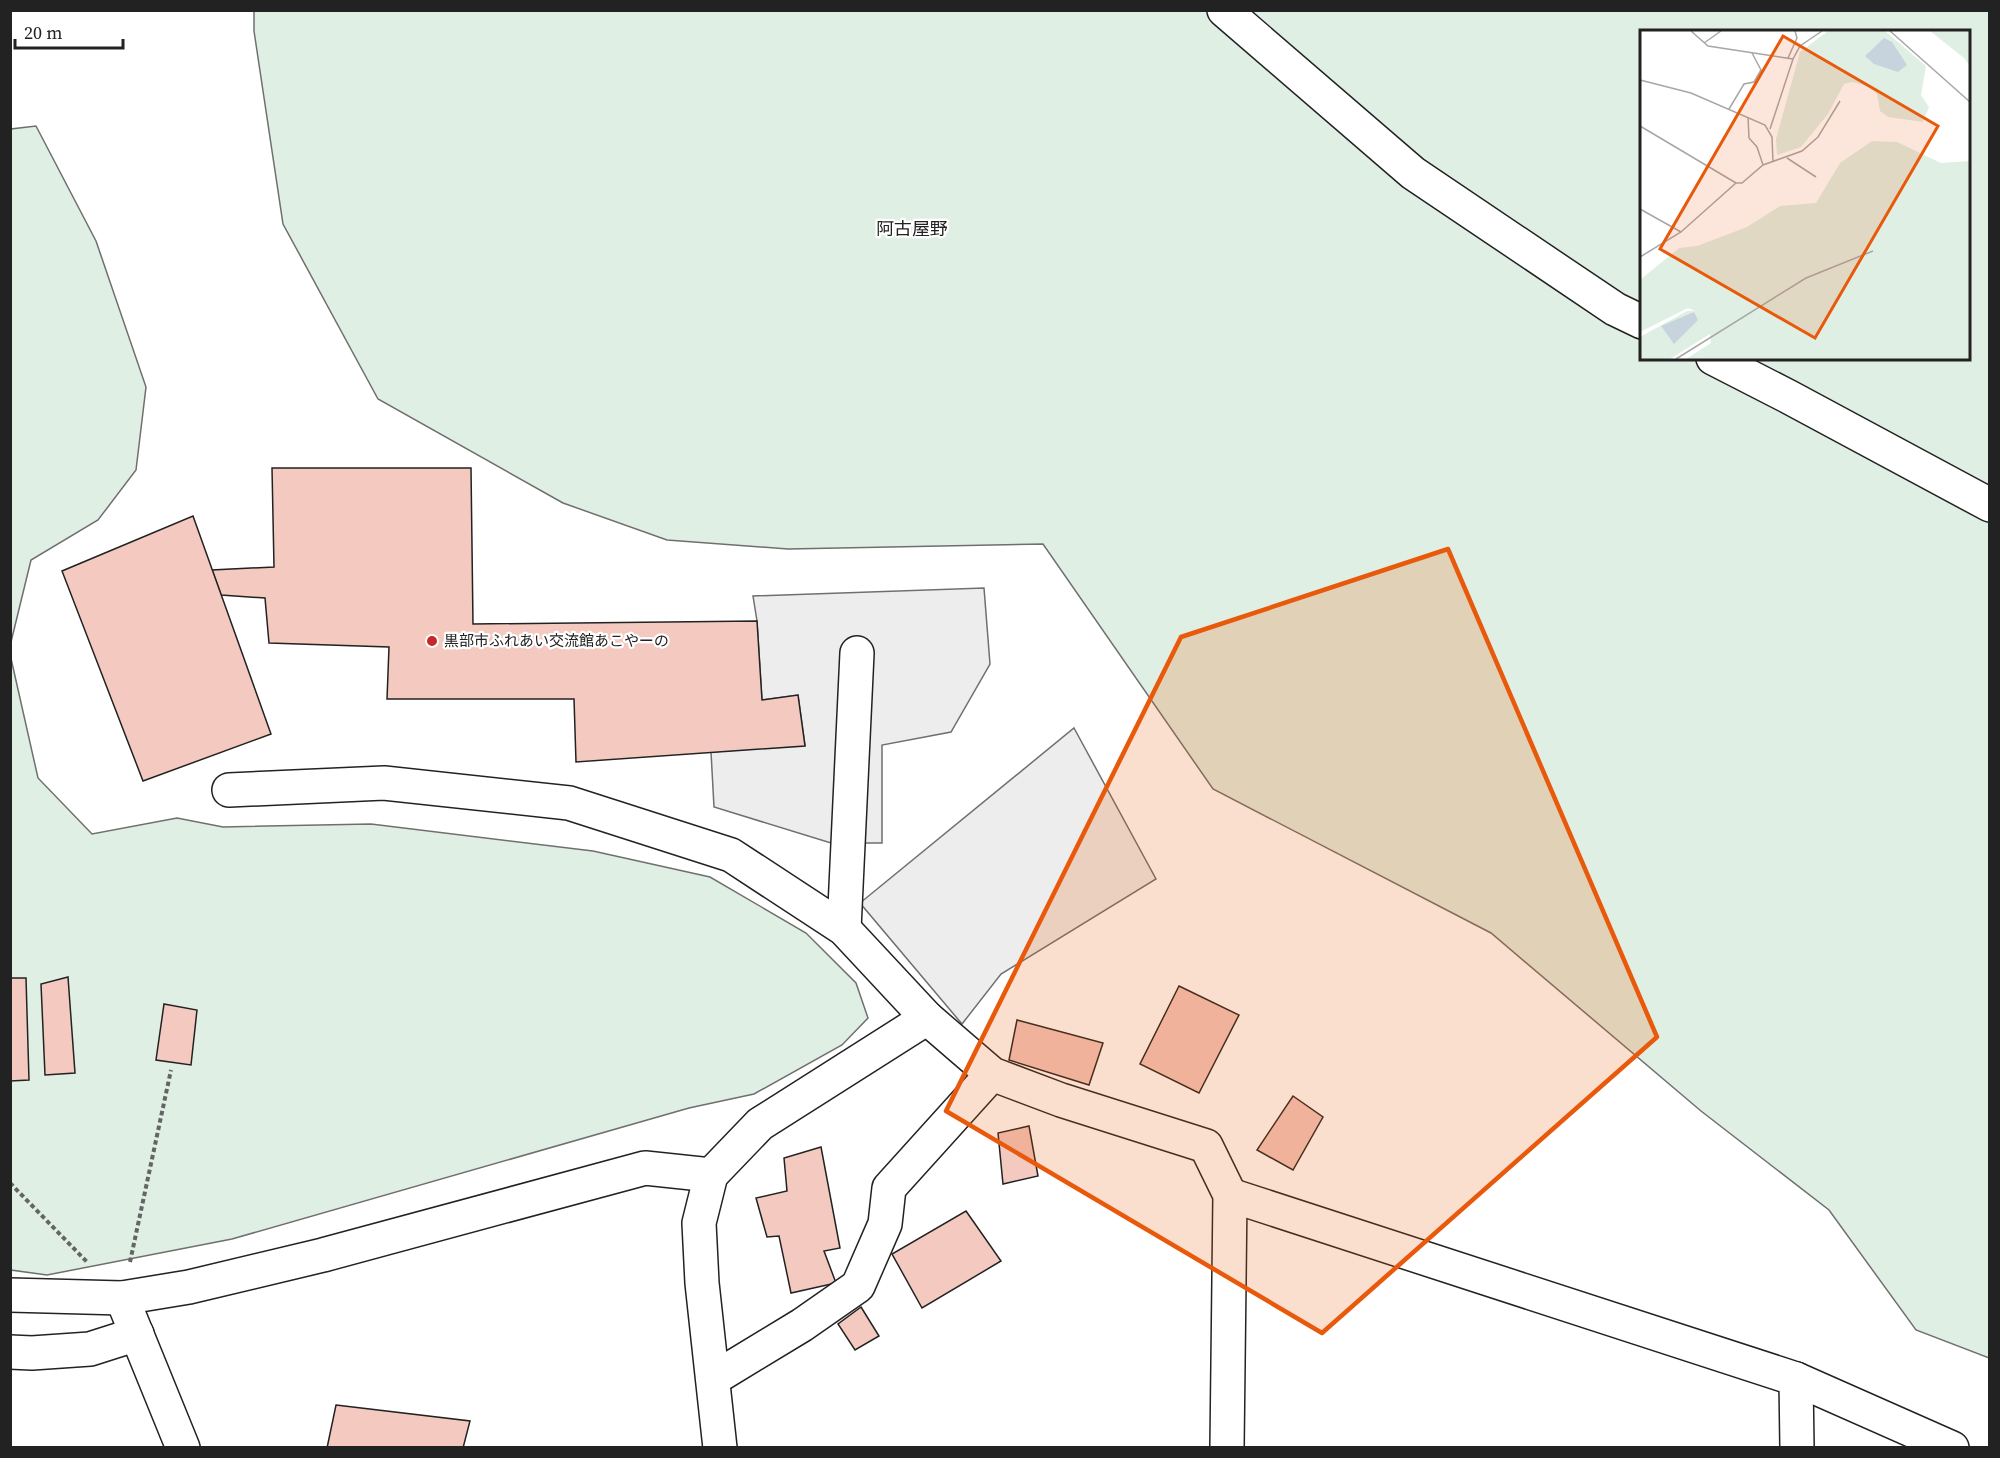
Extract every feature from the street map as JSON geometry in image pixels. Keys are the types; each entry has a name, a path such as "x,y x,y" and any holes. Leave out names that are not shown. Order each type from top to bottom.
{"street":[{"path":"1224,10 1413,172 1615,309 1640,322"},
{"path":"1717,360 1989,505"},
{"path":"844,929 857,653"},
{"path":"229,790 384,783 569,803 731,855 844,929 927,1018 992,1074 1062,1100 1206,1146 1230,1195 1227,1448"},
{"path":"720,1448 702,1283 699,1223 711,1175 760,1124 927,1018"},
{"path":"713,1379 802,1325 858,1286 885,1224 889,1188 992,1074"},
{"path":"10,1294 122,1298 189,1287 323,1255 645,1168 711,1175"},
{"path":"1230,1195 1797,1379 1952,1448"},
{"path":"122,1298 183,1448"},
{"path":"10,1352 32,1353 90,1349 137,1334"},
{"path":"1797,1379 1797,1448"}],"path":[{"path":"122,1298 171,1070"},
{"path":"10,1184 122,1298"}],"highlighted area":[{"path":"1448,549 1657,1037 1322,1333 946,1111 1181,637"}],"green space":[{"path":"254,11 1989,11 1989,1358 1916,1330 1829,1210 1701,1111 1491,933 1213,789 1043,544 788,549 667,540 563,503 378,399 283,224 254,31"},
{"path":"36,126 96,241 146,387 136,470 98,520 31,560 11,642 11,129"},
{"path":"10,654 38,778 92,834 177,818 223,827 371,824 593,851 710,877 806,933 856,983 868,1018 842,1045 754,1094 689,1108 232,1239 47,1275 11,1270"}],"shaded area":[{"path":"984,588 990,664 951,732 882,745 882,843 831,843 714,807 711,752 805,745 798,695 762,700 757,621 753,596"},
{"path":"1074,728 1156,879 1001,974 962,1024 860,903"}],"building":[{"path":"272,468 471,468 473,624 757,621 762,700 798,695 805,746 576,762 574,699 387,699 389,647 269,643 265,598 221,595 212,570 274,567"},
{"path":"193,516 271,734 143,781 62,571"},
{"path":"68,977 75,1073 45,1075 41,984"},
{"path":"10,978 26,978 29,1080 10,1081"},
{"path":"1179,986 1239,1015 1199,1093 1140,1064"},
{"path":"164,1004 197,1010 191,1065 156,1060"},
{"path":"1017,1020 1103,1043 1089,1085 1009,1060"},
{"path":"1293,1096 1323,1117 1293,1170 1257,1150"},
{"path":"1029,1126 1038,1176 1003,1184 998,1133"},
{"path":"821,1147 840,1248 824,1251 836,1283 791,1293 779,1236 767,1237 756,1198 787,1191 784,1158"},
{"path":"966,1211 1001,1261 922,1308 892,1254"},
{"path":"861,1307 879,1336 855,1350 838,1324"},
{"path":"336,1405 470,1421 463,1448 327,1448"}],"place":[{"name":"黒部市ふれあい交流館あこやーの","path":"432,641"}],"district":[{"name":"阿古屋野","path":"912,229"}]}
